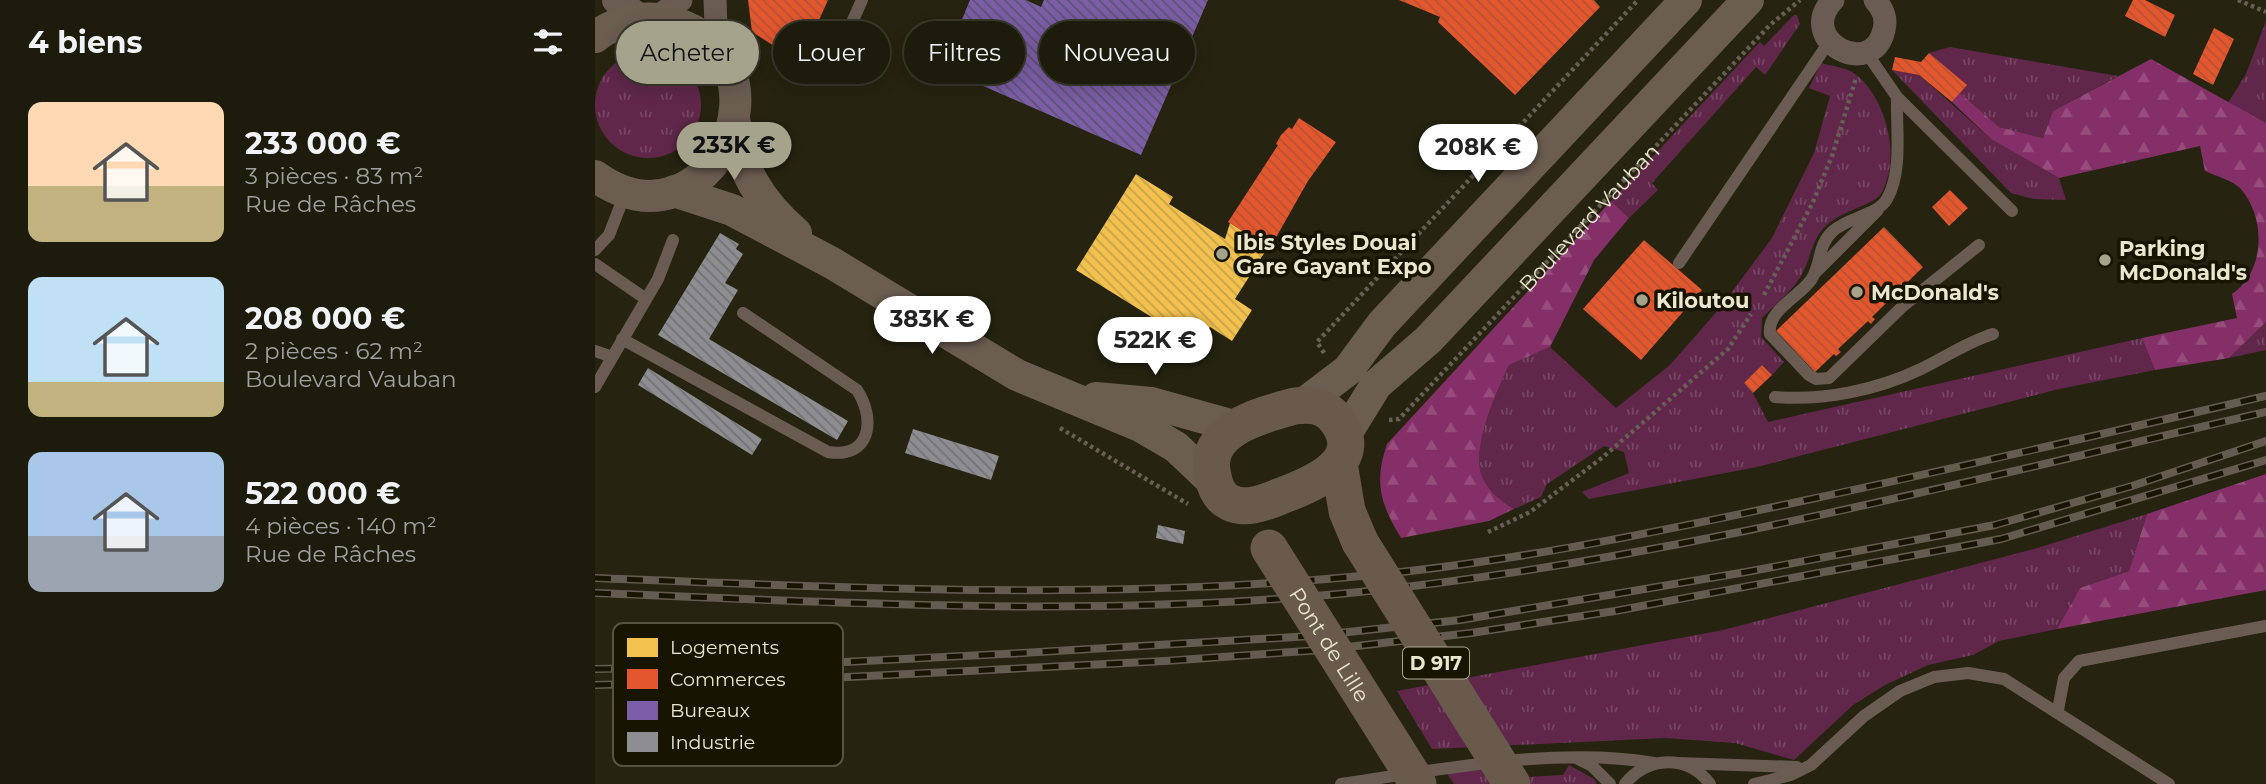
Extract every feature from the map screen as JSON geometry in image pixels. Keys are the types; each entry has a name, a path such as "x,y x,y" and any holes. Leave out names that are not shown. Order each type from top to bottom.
{"main road":[{"path":"1226,494 1210,463 1215,444 1237,427 1302,405 1348,370 1382,324 1686,0"},
{"name":"Boulevard Vauban","path":"1342,450 1376,385 1429,340 1748,0"},
{"path":"595,37 619,24 648,19 656,21"},
{"path":"734,84 739,154 748,178 781,221 832,263"},
{"path":"595,176 626,191 650,195 674,191 696,181 715,165 728,144 735,121"},
{"path":"674,191 732,210 832,263 996,363 1060,393 1129,420 1176,447 1226,494 1265,502 1327,476 1342,450 1337,421 1325,409 1302,405"},
{"path":"1060,393 1151,403 1237,427"},
{"name":"D 917","path":"1342,450 1347,510 1360,542 1512,784"},
{"name":"Pont de Lille","path":"1226,494 1269,548 1418,784"}],"street":[{"path":"616,0 648,19 681,0"},
{"path":"715,0 716,21"},
{"path":"1826,5 1823,30 1829,42 1846,53 1869,57 1885,27 1884,13 1875,0"}],"lane":[{"path":"853,21 862,0"},
{"path":"1679,263 1829,42"},
{"path":"1869,57 1897,97 2012,211"},
{"path":"1897,97 1894,173 1887,198 1879,210 1777,313 1770,327 1770,334 1809,375 1824,380 1837,372 1925,286 1979,245"},
{"path":"595,250 609,235 626,191"},
{"path":"1815,273 1820,251 1832,232 1859,215 1879,210"},
{"path":"595,387 646,299 673,240"},
{"path":"595,264 646,299"},
{"path":"622,339 828,452 841,454 854,451 865,438 869,421 867,404 857,390 743,313"},
{"path":"1775,397 1806,399 1887,383 1923,368 1975,339 1993,334"},
{"path":"595,351 612,357"},
{"path":"2058,710 2064,678 2079,661 2266,626"},
{"path":"1754,784 1791,775 1811,765 1881,703 1934,677 1990,674 2004,679 2058,710 2169,784"},
{"path":"1341,784 1463,766 1597,756 1654,763 1780,768 1811,765"},
{"path":"1576,758 1593,766 1610,784"},
{"path":"1625,784 1639,770 1654,763"},
{"path":"1678,763 1694,769 1710,784"}],"path":[{"path":"1326,357 1317,342 1638,0"},
{"name":"Boulevard Vauban","path":"1384,420 1399,419 1770,25 1800,0"},
{"path":"2238,0 2266,12"},
{"path":"1762,298 1813,202 1832,156 1851,88 1869,57"},
{"path":"1488,532 1530,512 1675,398 1728,349 1755,308"}],"green space":[{"path":"1797,15 1800,24 1765,75 1756,67 1652,183 1658,190 1629,218 1611,201 1760,42 1764,46"},
{"path":"2266,21 2266,123 2228,103 2246,74"},
{"path":"1950,47 2118,76 2053,111 2043,138 1999,127 1960,93 1929,53"},
{"path":"2151,59 2266,123 2266,322 2229,358 2155,370 2142,338 2237,318 2232,294 2251,272 2259,243 2255,214 2240,188 2205,171 2200,146 2059,178 1991,139 1952,102 1960,93 1999,127 2043,138 2053,111"},
{"path":"616,62 616,84 696,84 700,95 700,115 692,135 678,149 658,157 638,157 618,149 604,135 596,115 599,85"},
{"path":"1821,63 1852,72 1874,95 1887,128 1890,163 1881,194 1826,226 1816,239 1798,280 1762,318 1761,337 1784,362 1772,375 1762,365 1744,383 1753,393 1768,422 2142,338 2155,370 2059,389 1757,467 1589,499 1582,492 1629,473 1624,452 1604,446 1547,484 1541,497 1514,509 1484,482 1479,457 1488,416 1509,365 1550,347 1616,408 1670,365 1720,308 1772,238 1814,153 1830,96 1809,88"},
{"path":"1892,70 1919,75 1991,139 2059,178 2066,200 2034,199 2011,193"},
{"path":"1611,201 1629,218 1594,260 1550,347 1509,365 1488,416 1479,457 1480,469 1484,482 1514,509 1489,521 1401,538 1388,514 1381,492 1381,470 1387,444"},
{"path":"2266,322 2266,350 2229,358"},
{"path":"2266,474 2266,590 2057,629 2080,588 2129,571 2147,514"},
{"path":"2147,514 2129,571 2080,588 2057,629 1999,641 1973,655 1928,665 1885,685 1853,705 1794,760 1735,743 1665,738 1432,749 1397,691 1723,630 2034,549"},
{"path":"1569,765 1594,779 1597,784 1454,784 1446,772 1484,770 1490,779 1563,775"}],"building: Logements":[{"path":"1136,174 1173,197 1169,204 1225,239 1230,223 1268,247 1235,299 1252,310 1232,341 1210,327 1198,346 1076,270"}],"building: Commerces":[{"path":"748,0 828,0 819,21 773,21 773,45 759,36 759,21 751,21"},
{"path":"1399,0 1594,0 1600,7 1515,95 1438,22 1440,17"},
{"path":"2133,0 2145,0 2175,15 2165,37 2125,16"},
{"path":"2214,28 2234,39 2213,85 2193,74"},
{"path":"1929,53 1967,85 1952,102 1919,75 1892,70 1895,57 1921,62"},
{"path":"1299,118 1336,142 1308,181 1270,248 1228,222 1278,145 1276,144 1281,135 1289,127 1292,129"},
{"path":"1950,190 1968,208 1949,226 1932,207"},
{"name":"McDonald's","path":"1884,227 1923,267 1872,317 1875,319 1871,324 1868,321 1838,349 1841,352 1836,356 1834,354 1815,372 1776,331"},
{"name":"Kiloutou","path":"1644,240 1702,290 1641,360 1583,309"},
{"path":"1762,365 1772,375 1753,393 1744,383"}],"building: Bureaux":[{"path":"970,0 1026,0 1041,7 1044,0 1208,0 1195,30 1195,21 1039,21 1039,84 1172,84 1141,155 979,84 1025,84 1025,21 961,21"}],"building: Industrie":[{"path":"720,233 739,244 736,249 743,254 725,283 738,290 709,339 848,421 837,440 658,335"},
{"path":"648,368 762,439 752,455 638,385"},
{"path":"913,429 999,456 991,480 905,453"},
{"path":"1158,525 1185,531 1183,544 1156,538"}],"railway":[{"path":"595,578 878,588 1067,590 1256,584 1407,571 1521,556 1690,525 2266,396"},
{"path":"595,593 881,604 1073,606 1168,605 1359,592 1474,578 1701,540 1928,491 2266,412"},
{"path":"843,662 1311,636 1460,620 1746,572 1995,525 2132,486 2266,441"},
{"path":"843,677 1165,661 1321,650 1471,633 1615,611 2001,539 2266,460"},
{"path":"595,669 613,669"},
{"path":"595,685 613,685"}],"place":[{"name":"Ibis Styles Douai Gare Gayant Expo","path":"1222,254"},
{"name":"Parking McDonald's","path":"2105,260"},
{"name":"McDonald's","path":"1857,292"},
{"name":"Kiloutou","path":"1642,300"}]}
